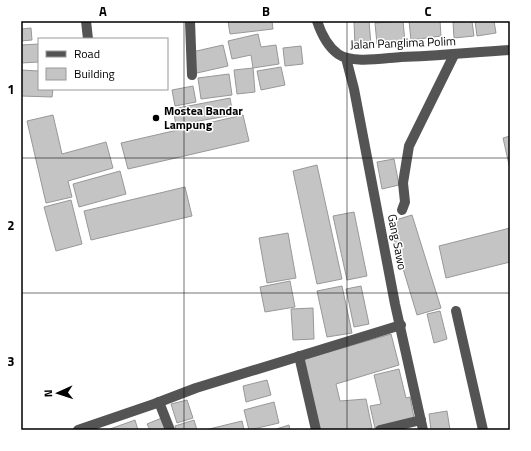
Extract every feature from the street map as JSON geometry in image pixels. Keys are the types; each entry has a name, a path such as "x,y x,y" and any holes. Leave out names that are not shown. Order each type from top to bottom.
{"street":[{"path":"86,21 88,38"},
{"path":"190,21 192,76"},
{"name":"Jalan Panglima Polim","path":"317,21 329,45 338,54 346,58 367,59 454,55 510,50"},
{"path":"402,210 405,202 403,183 409,146 454,55"},
{"name":"Gang Sawo","path":"346,58 354,89 395,304 422,425"},
{"path":"456,311 483,430"},
{"path":"84,429 196,388 400,325"},
{"path":"299,356 316,430"},
{"path":"159,402 170,430"},
{"path":"380,430 422,425"}],"building":[{"path":"228,21 272,21 273,29 230,34"},
{"path":"354,21 369,21 371,45 355,46"},
{"path":"403,21 405,42 377,44 375,23"},
{"path":"409,21 440,21 441,36 411,40"},
{"path":"472,21 474,36 454,38 453,22"},
{"path":"475,21 494,21 496,33 477,36"},
{"path":"31,28 32,40 21,41 21,29"},
{"path":"258,34 261,47 276,45 279,64 253,68 251,55 232,59 228,41"},
{"path":"38,44 38,62 21,63 21,45"},
{"path":"223,45 228,66 197,73 192,52"},
{"path":"301,46 303,64 285,66 283,48"},
{"path":"281,67 285,85 261,90 257,71"},
{"path":"253,68 255,92 237,94 234,70"},
{"path":"21,70 38,71 38,90 53,90 52,97 21,96"},
{"path":"229,74 232,95 201,99 198,78"},
{"path":"193,86 196,102 175,106 172,90"},
{"path":"230,98 233,115 176,125 173,109"},
{"path":"53,115 62,154 106,142 113,168 68,181 72,197 46,203 27,121"},
{"path":"243,115 249,141 128,169 121,143"},
{"path":"510,136 510,169 503,138"},
{"path":"394,159 399,185 382,189 377,162"},
{"path":"317,165 342,279 317,284 293,171"},
{"path":"120,171 126,194 79,207 73,184"},
{"path":"185,187 192,216 91,240 84,211"},
{"path":"71,200 82,244 56,251 44,207"},
{"path":"354,212 367,276 347,280 333,216"},
{"path":"412,215 441,308 417,315 389,222"},
{"path":"510,228 510,262 446,278 439,246"},
{"path":"288,233 296,278 267,283 259,238"},
{"path":"290,281 295,307 265,312 260,287"},
{"path":"342,286 352,333 327,337 317,291"},
{"path":"361,286 369,324 354,327 346,289"},
{"path":"313,308 314,339 293,340 291,309"},
{"path":"440,311 447,339 434,343 427,314"},
{"path":"391,334 399,365 336,384 340,401 366,399 372,428 364,430 319,430 301,360"},
{"path":"399,369 406,398 410,397 414,418 375,428 370,406 381,404 374,375"},
{"path":"267,380 271,395 246,402 243,386"},
{"path":"187,400 193,418 177,423 171,404"},
{"path":"274,402 279,423 249,430 244,410"},
{"path":"447,411 450,430 431,430 429,414"},
{"path":"164,417 169,430 150,430 147,424"},
{"path":"135,420 138,430 110,430 110,429"},
{"path":"194,420 197,430 176,430 175,426"},
{"path":"242,421 244,430 205,430"},
{"path":"289,425 290,430 273,430"}],"place":[{"name":"Mostea Bandar Lampung","path":"156,118"}]}
